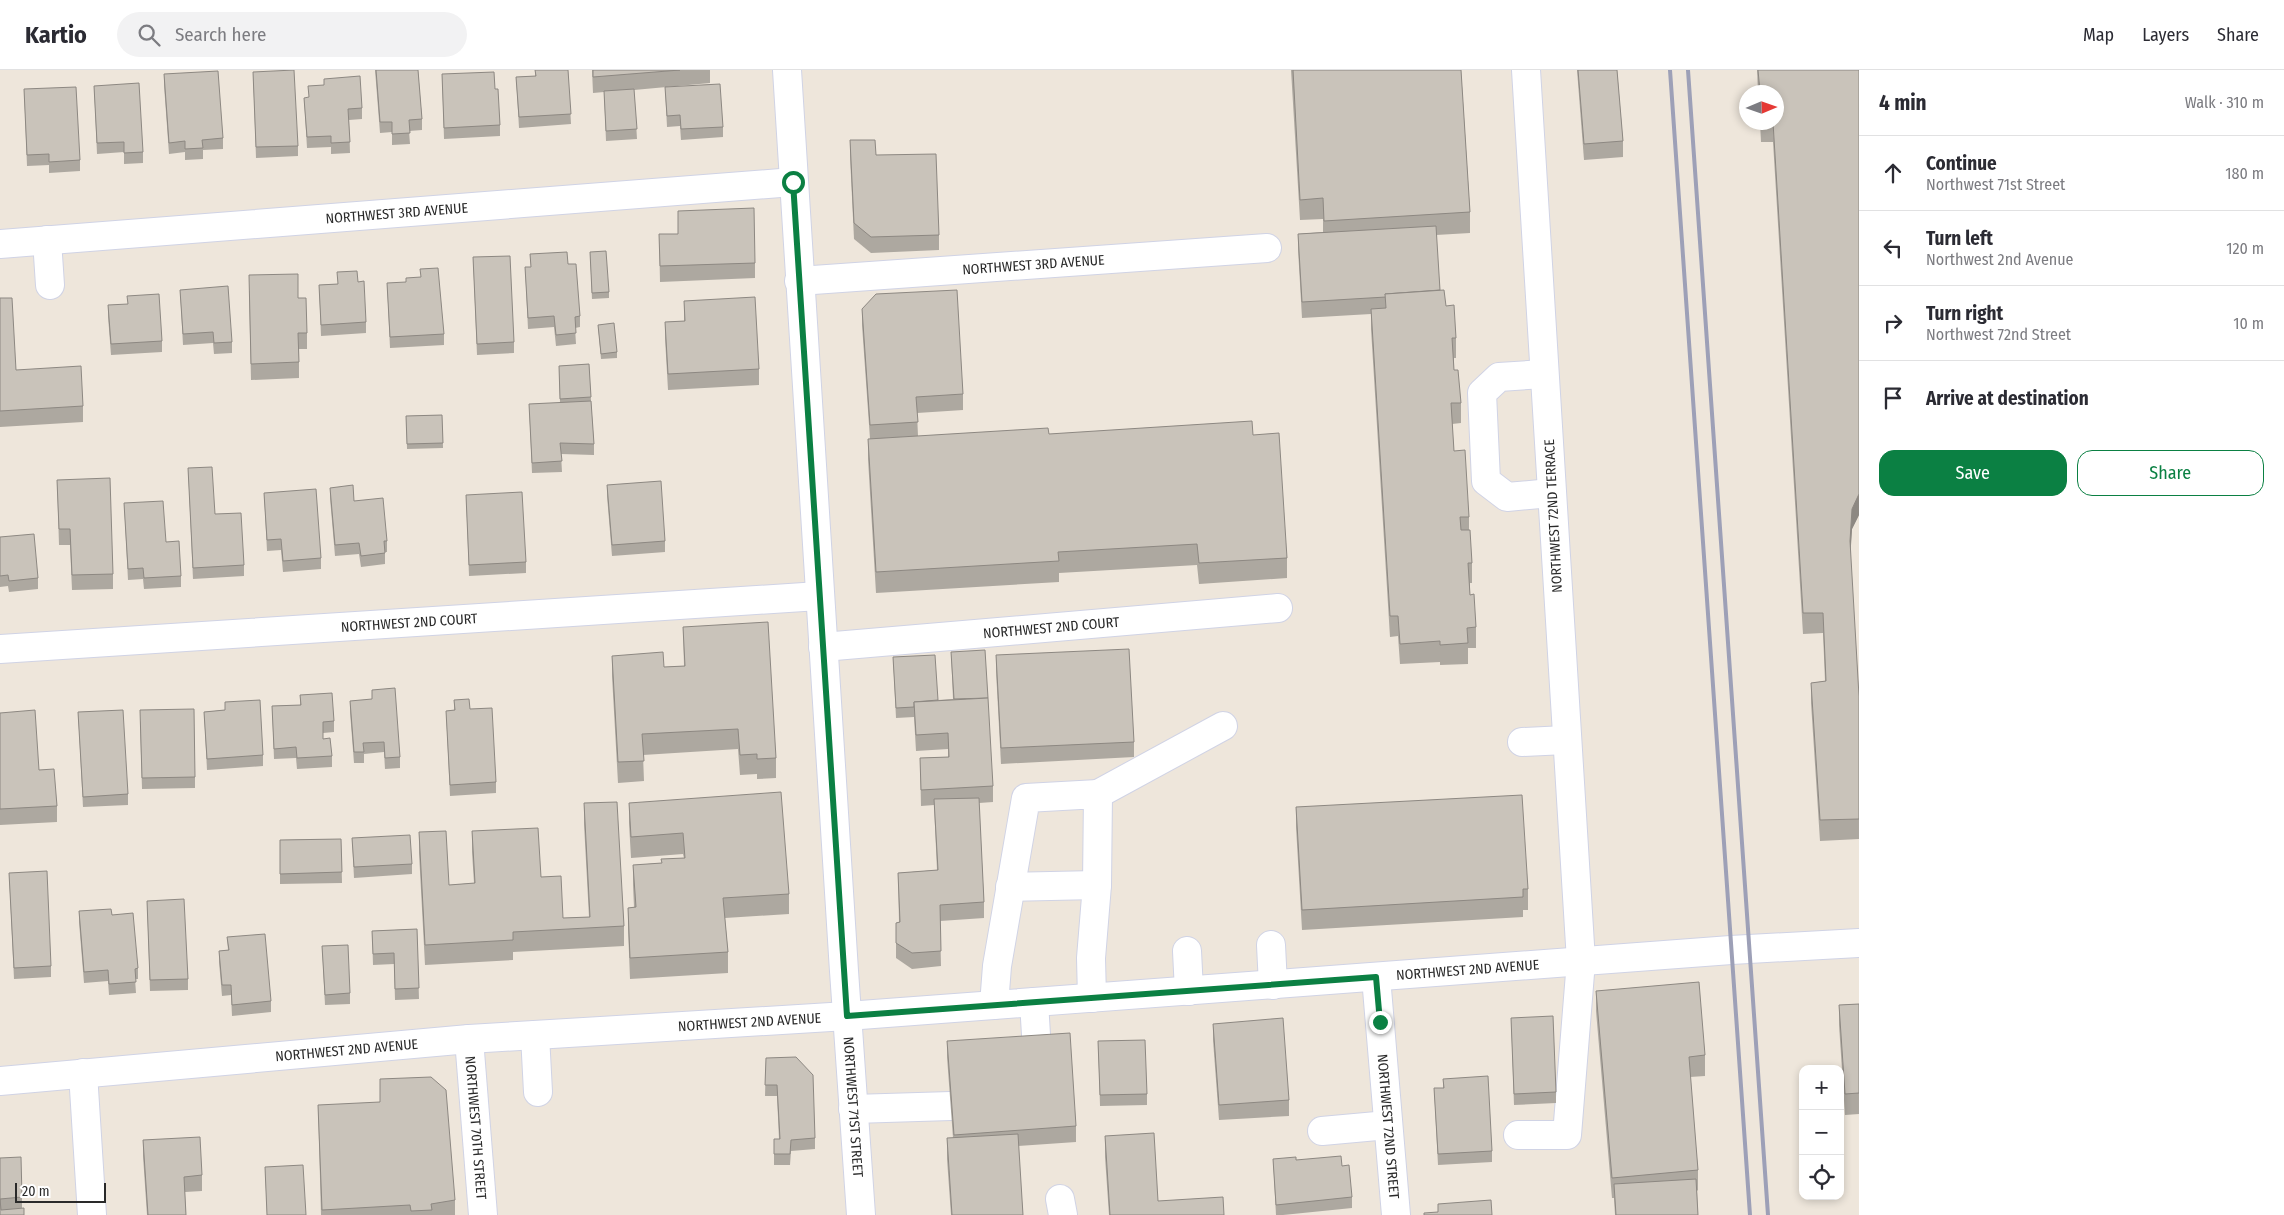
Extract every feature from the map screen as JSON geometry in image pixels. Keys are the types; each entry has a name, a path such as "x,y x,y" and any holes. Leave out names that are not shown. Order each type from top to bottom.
{"street":[{"name":"NORTHWEST 71ST STREET","path":"787,70 819,596 861,1215"},
{"name":"NORTHWEST 72ND TERRACE","path":"1518,1135 1567,1135 1581,961 1526,70"},
{"name":"NORTHWEST 3RD AVENUE","path":"0,244 793,182"},
{"path":"46,240 50,285"},
{"name":"NORTHWEST 3RD AVENUE","path":"799,281 1267,248"},
{"path":"1544,374 1500,377 1482,393 1486,481 1507,497 1551,493"},
{"name":"NORTHWEST 2ND COURT","path":"0,650 819,596"},
{"name":"NORTHWEST 2ND COURT","path":"823,647 1278,608"},
{"path":"994,1005 997,966 1026,798 1098,794 1223,726"},
{"path":"1522,742 1566,740"},
{"path":"1092,998 1092,958 1097,885 1098,794"},
{"path":"1010,887 1097,885"},
{"name":"NORTHWEST 2ND AVENUE","path":"0,1081 469,1039 847,1016 1581,961 1859,943"},
{"path":"1272,945 1273,985"},
{"path":"1187,951 1189,991"},
{"name":"NORTHWEST 72ND STREET","path":"1376,977 1396,1215"},
{"path":"1034,1002 1037,1051"},
{"path":"534,1035 538,1092"},
{"name":"NORTHWEST 70TH STREET","path":"469,1039 483,1215"},
{"path":"83,1074 92,1215"},
{"path":"853,1109 951,1106"},
{"path":"1322,1131 1388,1125"}],"building":[{"path":"294,70 298,146 256,147 253,72"},
{"path":"376,70 418,70 422,119 409,120 410,133 392,134 392,122 380,122"},
{"path":"535,70 568,70 571,114 519,117 516,77 536,76"},
{"path":"593,70 680,70 593,77"},
{"path":"1293,70 1461,70 1470,212 1324,221 1323,198 1300,200"},
{"path":"1578,70 1617,70 1623,141 1584,144"},
{"path":"1758,70 1859,70 1859,494 1852,509 1850,541 1859,696 1859,819 1820,820 1811,683 1826,681 1823,613 1803,613 1773,130 1784,130 1784,85 1759,85"},
{"path":"218,71 223,138 202,140 203,148 185,149 185,141 169,143 164,74"},
{"path":"494,72 495,89 498,89 500,125 444,128 442,74"},
{"path":"360,76 362,108 348,109 350,142 331,143 331,136 307,137 304,98 309,97 308,86 324,85 324,79"},
{"path":"139,83 143,152 124,153 124,142 97,143 94,86"},
{"path":"720,84 723,127 681,129 680,115 667,116 665,87"},
{"path":"76,87 80,160 49,162 49,154 27,155 24,89"},
{"path":"634,89 637,129 606,131 604,91"},
{"path":"850,140 875,140 876,155 936,154 939,235 871,237 854,223"},
{"path":"754,208 755,263 660,266 659,234 678,234 678,211"},
{"path":"1436,226 1440,290 1385,294 1386,297 1302,302 1298,234"},
{"path":"606,251 609,292 592,293 590,252"},
{"path":"567,252 568,264 576,264 580,316 575,317 576,333 556,335 554,316 528,318 525,267 531,267 530,254"},
{"path":"510,256 514,342 477,344 473,257"},
{"path":"438,268 444,334 390,337 387,283 406,282 406,278 421,277 420,269"},
{"path":"357,271 358,282 364,281 366,322 321,325 319,285 338,284 337,272"},
{"path":"298,274 298,298 306,298 307,333 298,333 299,362 251,364 249,275"},
{"path":"228,286 232,342 214,343 213,332 183,334 180,290"},
{"path":"957,290 963,394 916,397 918,422 870,425 862,309 876,294"},
{"path":"1444,290 1446,306 1454,305 1456,338 1452,338 1454,370 1458,370 1461,403 1451,403 1454,451 1465,450 1469,517 1460,517 1461,530 1470,530 1472,563 1468,563 1470,595 1474,594 1476,627 1467,628 1468,643 1440,645 1440,641 1400,644 1398,616 1390,616 1371,309 1386,308 1385,294"},
{"path":"159,294 162,341 111,344 108,305 128,304 127,296"},
{"path":"755,297 759,369 668,374 665,322 685,321 684,301"},
{"path":"0,298 12,298 16,370 81,366 83,406 0,411"},
{"path":"614,323 617,352 601,354 598,325"},
{"path":"589,364 591,397 560,399 559,366"},
{"path":"591,401 594,444 560,443 562,461 532,463 529,404"},
{"path":"442,415 443,443 407,444 406,416"},
{"path":"1252,421 1253,435 1279,433 1287,558 1199,563 1197,544 1058,552 1059,561 876,572 868,439 1048,428 1049,434"},
{"path":"212,467 215,514 241,513 244,565 193,568 188,468"},
{"path":"110,478 113,574 72,575 70,529 59,529 57,480"},
{"path":"661,481 665,541 612,545 607,485"},
{"path":"353,485 354,501 383,498 387,541 384,541 385,553 361,556 359,543 335,545 330,488"},
{"path":"316,489 321,558 283,561 281,539 267,540 264,493"},
{"path":"522,492 526,562 469,565 466,495"},
{"path":"163,501 166,542 179,541 181,576 144,578 143,568 128,569 124,503"},
{"path":"34,534 38,578 9,581 8,575 0,576 0,537"},
{"path":"768,622 776,758 757,759 757,754 740,755 738,729 642,734 644,761 618,762 612,656 663,652 664,667 685,666 683,627"},
{"path":"1129,649 1134,742 1001,748 996,655"},
{"path":"985,650 988,698 954,699 951,652"},
{"path":"935,655 938,700 914,702 914,707 896,708 893,657"},
{"path":"395,688 400,757 385,758 384,742 363,743 364,752 354,752 350,701 372,699 372,690"},
{"path":"332,693 334,721 323,722 323,739 330,738 332,756 297,758 296,747 274,749 272,706 301,705 300,695"},
{"path":"988,698 993,786 921,790 920,758 949,757 948,733 916,735 914,702"},
{"path":"469,699 470,709 492,708 496,782 450,785 446,711 455,710 454,700"},
{"path":"260,700 263,755 207,759 204,712 225,710 225,702"},
{"path":"194,709 195,777 142,778 140,710"},
{"path":"35,710 39,770 54,769 57,806 0,809 0,713"},
{"path":"123,710 128,794 83,797 78,712"},
{"path":"781,792 789,894 723,898 728,952 630,958 628,908 636,907 633,865 662,863 661,859 685,858 683,833 631,837 629,803"},
{"path":"1522,795 1528,889 1523,889 1523,897 1302,910 1296,807"},
{"path":"979,798 984,902 940,905 941,951 912,953 896,943 896,923 900,922 898,873 938,870 934,799"},
{"path":"617,802 624,926 513,932 513,940 425,945 419,832 446,831 449,885 475,883 472,831 538,828 541,877 561,876 563,918 590,917 584,803"},
{"path":"410,835 412,864 354,867 352,838"},
{"path":"341,839 342,872 280,874 280,840"},
{"path":"47,871 51,966 14,968 9,873"},
{"path":"184,899 188,979 150,980 147,901"},
{"path":"111,909 112,915 133,913 138,968 135,969 136,982 109,984 108,970 84,972 79,911"},
{"path":"417,929 419,988 395,989 394,953 373,954 372,931"},
{"path":"265,934 271,1001 232,1005 231,985 222,985 219,951 229,950 227,937"},
{"path":"348,945 350,993 325,995 322,946"},
{"path":"1699,982 1705,1055 1689,1057 1698,1170 1612,1178 1596,991"},
{"path":"1859,1004 1859,1093 1845,1094 1839,1005"},
{"path":"1553,1016 1556,1092 1514,1094 1511,1018"},
{"path":"1283,1018 1289,1100 1219,1105 1213,1024"},
{"path":"1070,1033 1076,1126 954,1135 947,1041"},
{"path":"1145,1040 1147,1094 1100,1095 1098,1041"},
{"path":"796,1057 813,1075 815,1138 791,1140 790,1154 774,1154 774,1139 780,1139 777,1085 765,1085 766,1058"},
{"path":"1488,1076 1492,1151 1438,1154 1434,1088 1444,1088 1443,1079"},
{"path":"431,1077 446,1090 455,1200 431,1204 432,1210 411,1211 410,1205 322,1210 318,1105 380,1102 380,1079"},
{"path":"1154,1133 1158,1201 1223,1197 1224,1215 1110,1215 1105,1136"},
{"path":"1018,1134 1023,1215 952,1215 947,1138"},
{"path":"200,1137 202,1175 184,1177 186,1215 148,1215 143,1140"},
{"path":"1341,1156 1342,1166 1349,1165 1352,1197 1276,1205 1273,1159 1296,1157 1296,1160"},
{"path":"21,1157 22,1197 0,1199 0,1158"},
{"path":"303,1165 306,1215 267,1215 265,1167"},
{"path":"1696,1179 1698,1215 1616,1215 1614,1184"},
{"path":"0,1199 1,1210 24,1208 24,1215 0,1215"},
{"path":"1491,1200 1492,1215 1424,1215 1424,1213 1438,1212 1438,1204"}],"railway":[{"path":"1670,70 1750,1215"},
{"path":"1688,70 1768,1215"}],"route":[{"path":"793,182 847,1016 1376,977 1380,1022"}]}
